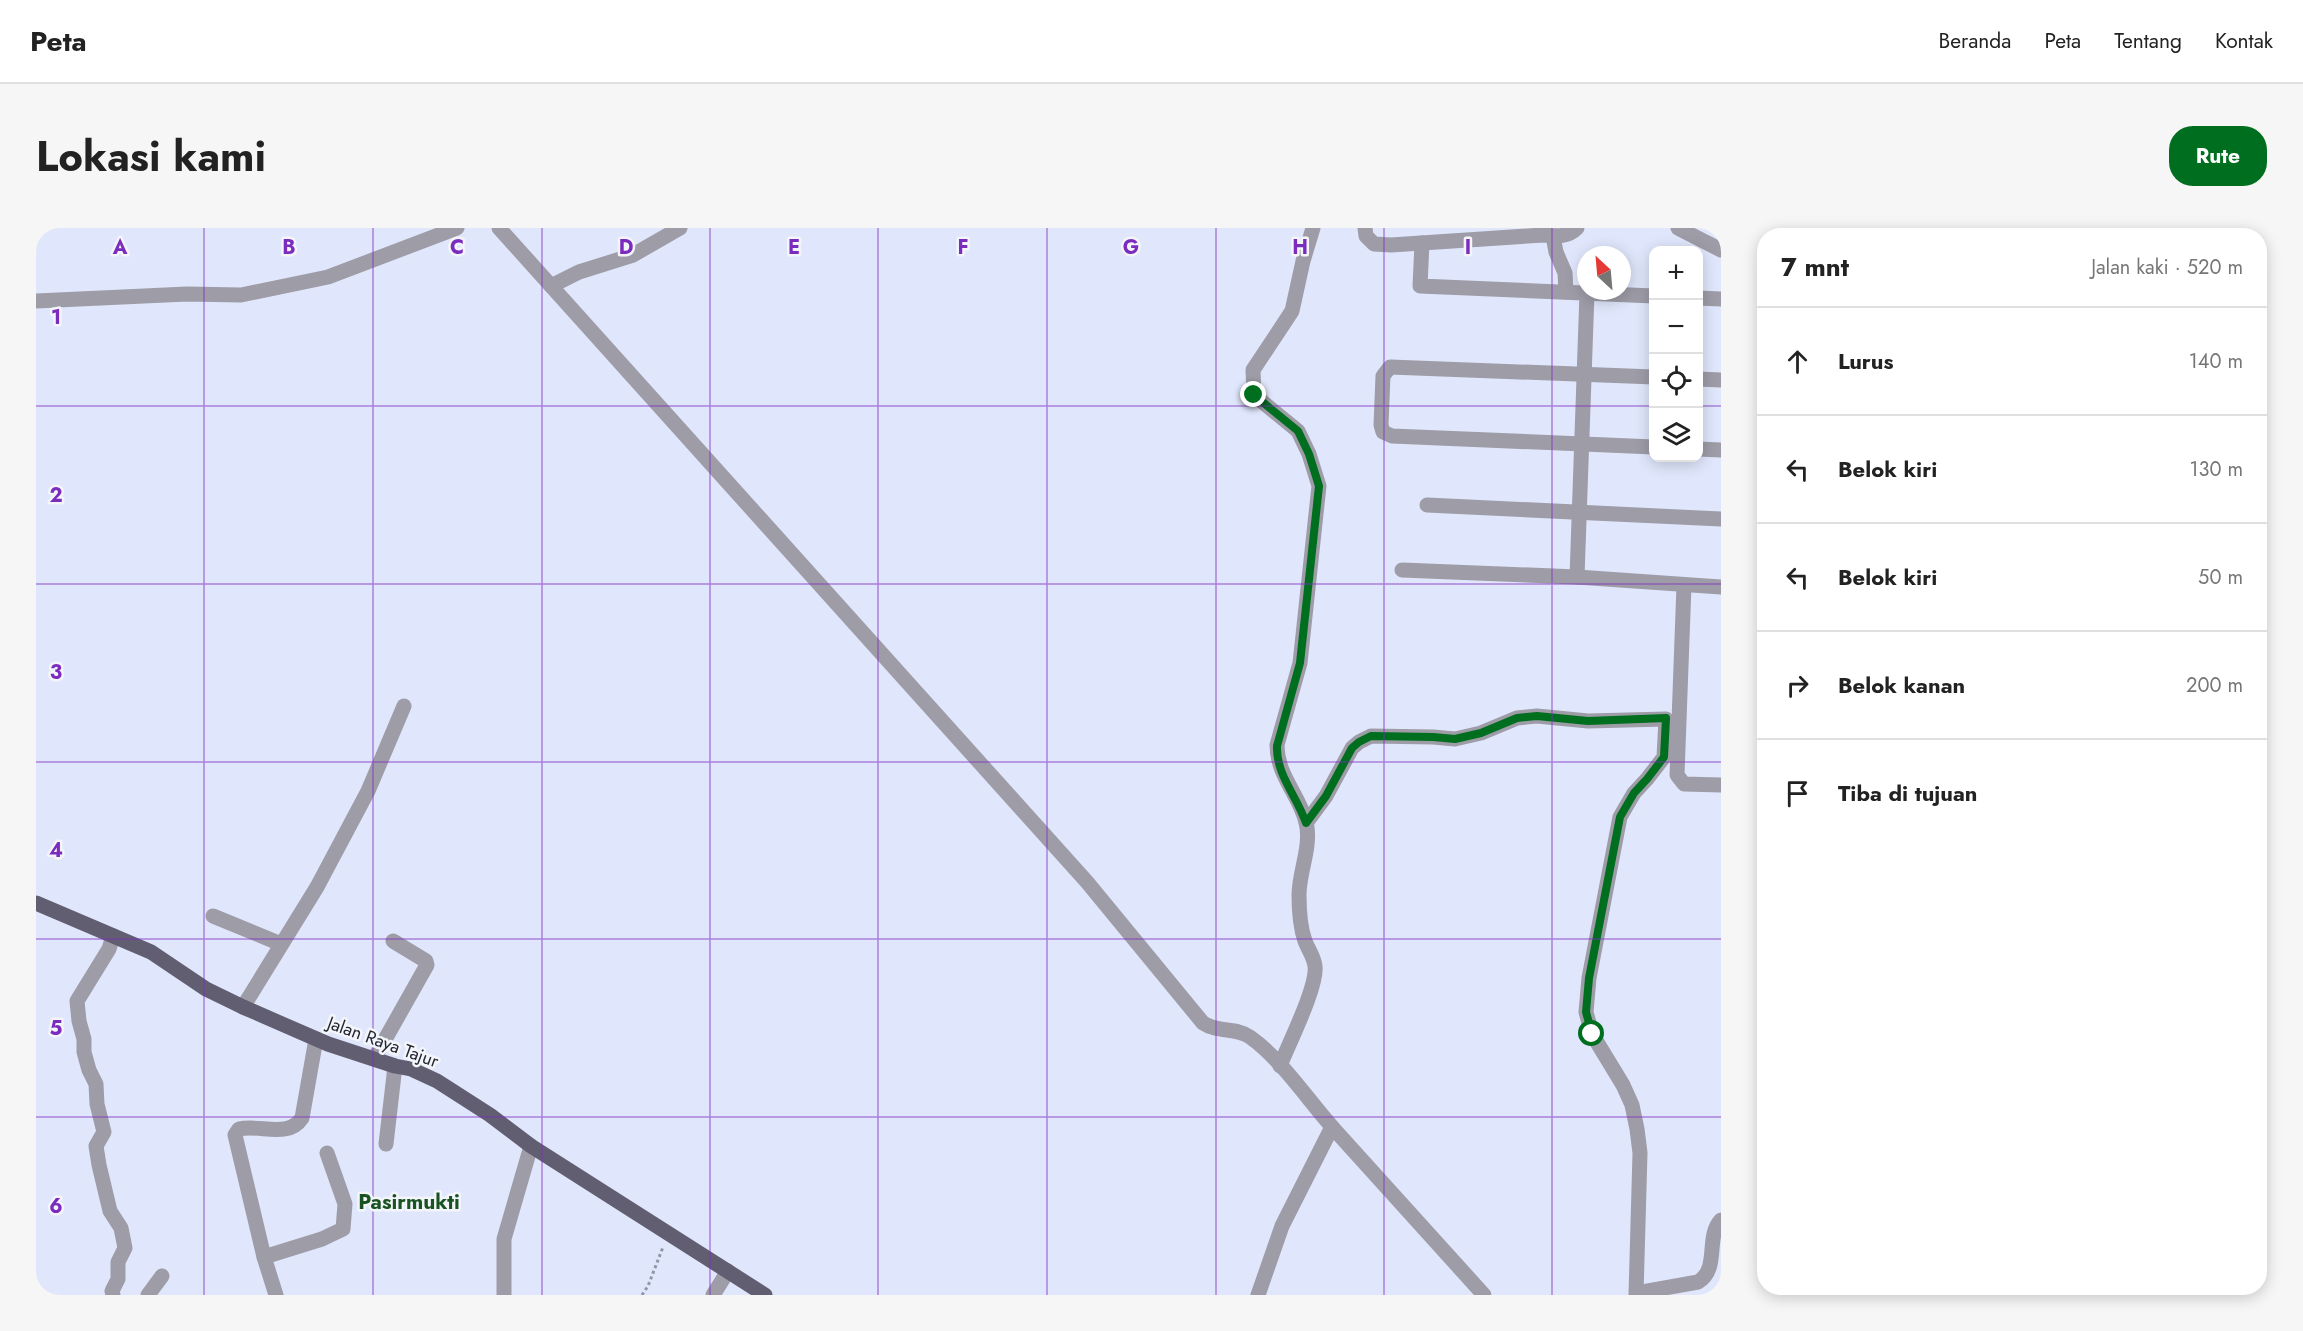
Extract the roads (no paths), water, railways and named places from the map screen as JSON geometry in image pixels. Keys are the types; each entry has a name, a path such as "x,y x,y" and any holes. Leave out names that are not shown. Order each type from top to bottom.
{"main road":[{"name":"Jalan Raya Tajur","path":"36,903 151,952 206,989 243,1007 316,1039 395,1066 411,1069 437,1081 490,1115 531,1146 765,1295"}],"street":[{"path":"36,302 187,294 242,295 328,277 457,228"},
{"path":"499,228 1087,882 1203,1023 1218,1030 1240,1031 1249,1035 1280,1066 1484,1295"},
{"path":"551,286 579,272 633,255 680,228"},
{"path":"1280,1066 1295,1032 1316,968 1304,935 1299,894 1308,838 1306,823 1302,809 1284,779 1277,759 1277,746 1300,663 1319,486 1309,454 1298,431 1254,395 1253,370 1292,310 1313,228"},
{"path":"1365,228 1366,236 1374,244 1562,237 1577,228"},
{"path":"1678,228 1721,250"},
{"path":"1553,236 1556,252 1565,273 1566,292"},
{"path":"1422,243 1420,286 1577,293"},
{"path":"1631,295 1649,296"},
{"path":"1703,298 1721,299"},
{"path":"1577,577 1587,300"},
{"path":"1649,377 1390,368 1383,376 1381,425 1387,435 1392,436 1649,447"},
{"path":"1703,379 1721,380"},
{"path":"1703,449 1721,450"},
{"path":"1427,505 1721,519"},
{"path":"1402,570 1721,586"},
{"path":"1684,585 1676,770 1680,780 1684,783 1721,784"},
{"path":"243,1007 317,887 368,791 404,706"},
{"path":"1306,823 1326,796 1352,748 1371,736 1455,739 1481,733 1517,718 1537,716 1588,721 1666,718 1664,757 1634,793 1620,817 1589,978 1586,1012 1592,1034 1623,1085 1632,1105 1637,1129 1640,1153 1637,1294 1698,1282 1705,1278 1709,1272 1715,1229 1721,1220"},
{"path":"213,916 281,944"},
{"path":"113,936 110,949 77,1000 84,1052 96,1084 97,1104 104,1132 96,1146 99,1165 110,1211 121,1228 125,1248 118,1262 118,1279 112,1291 113,1295"},
{"path":"374,1059 427,965 426,961 393,941"},
{"path":"276,1295 264,1257 235,1135 239,1129 247,1127 288,1130 297,1125 302,1118 316,1039"},
{"path":"386,1144 395,1066"},
{"path":"1258,1295 1282,1226 1332,1127"},
{"path":"504,1295 504,1239 531,1146"},
{"path":"264,1257 322,1239 343,1229 345,1204 327,1153"},
{"path":"713,1295 728,1271"},
{"path":"148,1295 162,1276"}],"district":[{"name":"Pasirmukti","path":"409,1202"}]}
